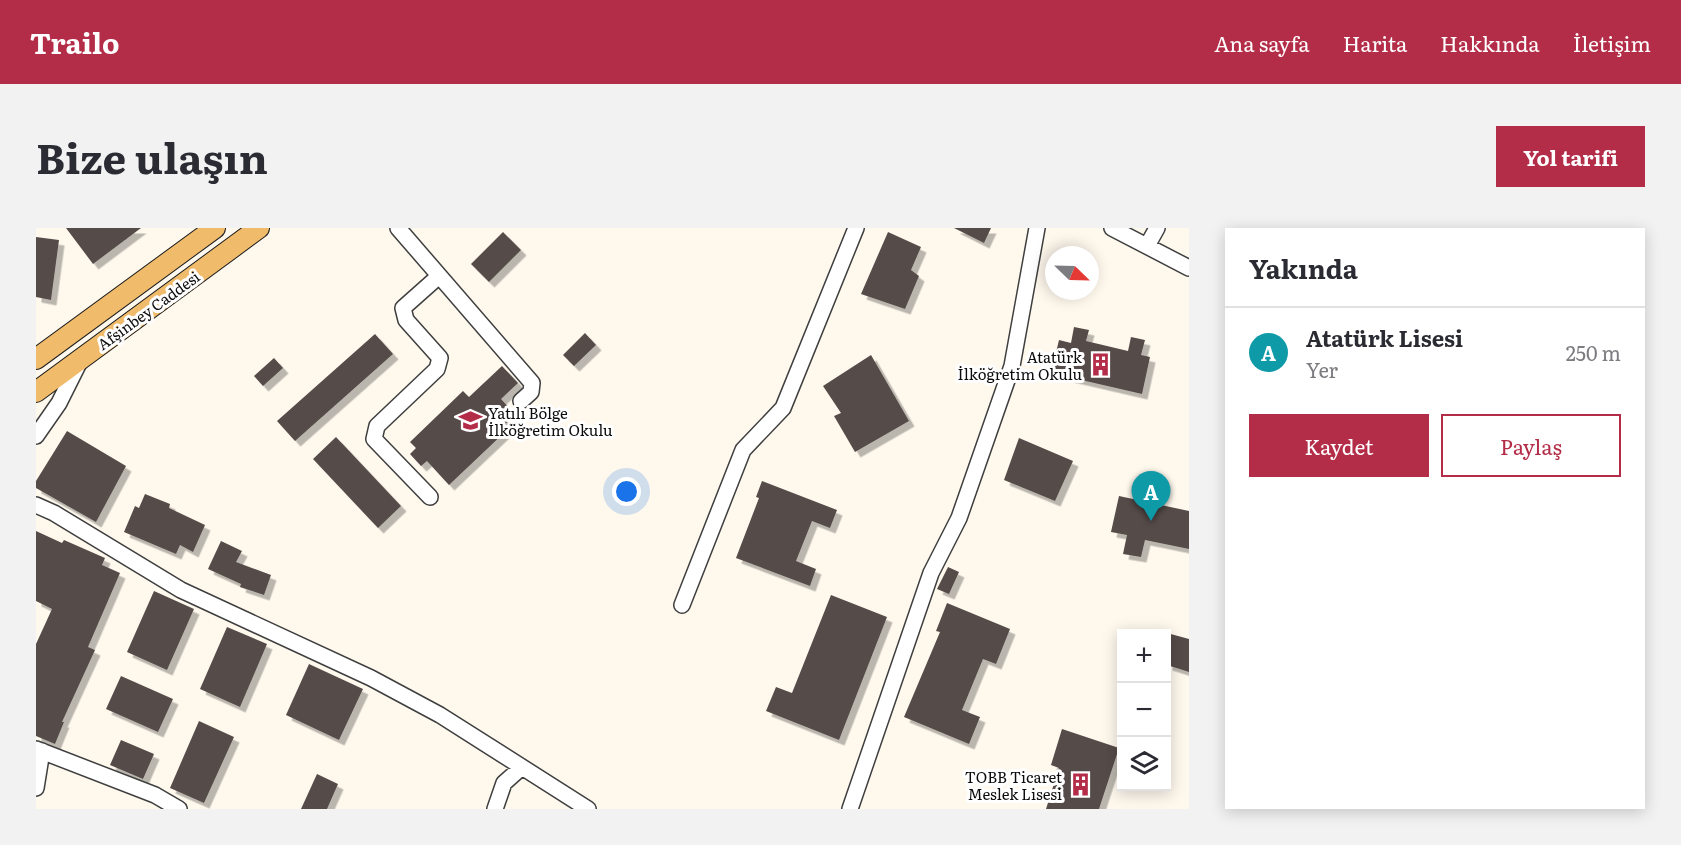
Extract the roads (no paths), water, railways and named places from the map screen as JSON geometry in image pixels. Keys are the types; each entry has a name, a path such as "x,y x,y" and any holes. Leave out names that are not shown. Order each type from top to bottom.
{"main road":[{"name":"Afşinbey Caddesi","path":"36,359 215,228"},
{"name":"Afşinbey Caddesi","path":"36,392 259,228"}],"street":[{"path":"398,228 532,383 531,392 522,401"},
{"path":"682,605 743,450 783,408 856,228"},
{"path":"849,809 931,573 959,518 1012,366 1037,228"},
{"path":"1112,228 1189,268"},
{"path":"1147,246 1157,228"},
{"path":"430,497 374,439 377,426 437,369 440,358 406,321 403,308 439,276"},
{"path":"36,436 59,403 81,358"},
{"path":"36,504 181,590 371,678 440,715 588,809"},
{"path":"36,788 39,750 155,795 179,809"},
{"path":"495,809 504,783 522,767"}],"place":[{"name":"Atatürk İlköğretim Okulu","path":"1100,365"},
{"name":"Yatılı Bölge İlköğretim Okulu","path":"470,421"},
{"name":"Atatürk Lisesi","path":"1151,521"},
{"name":"TOBB Ticaret Meslek Lisesi","path":"1080,785"}]}
